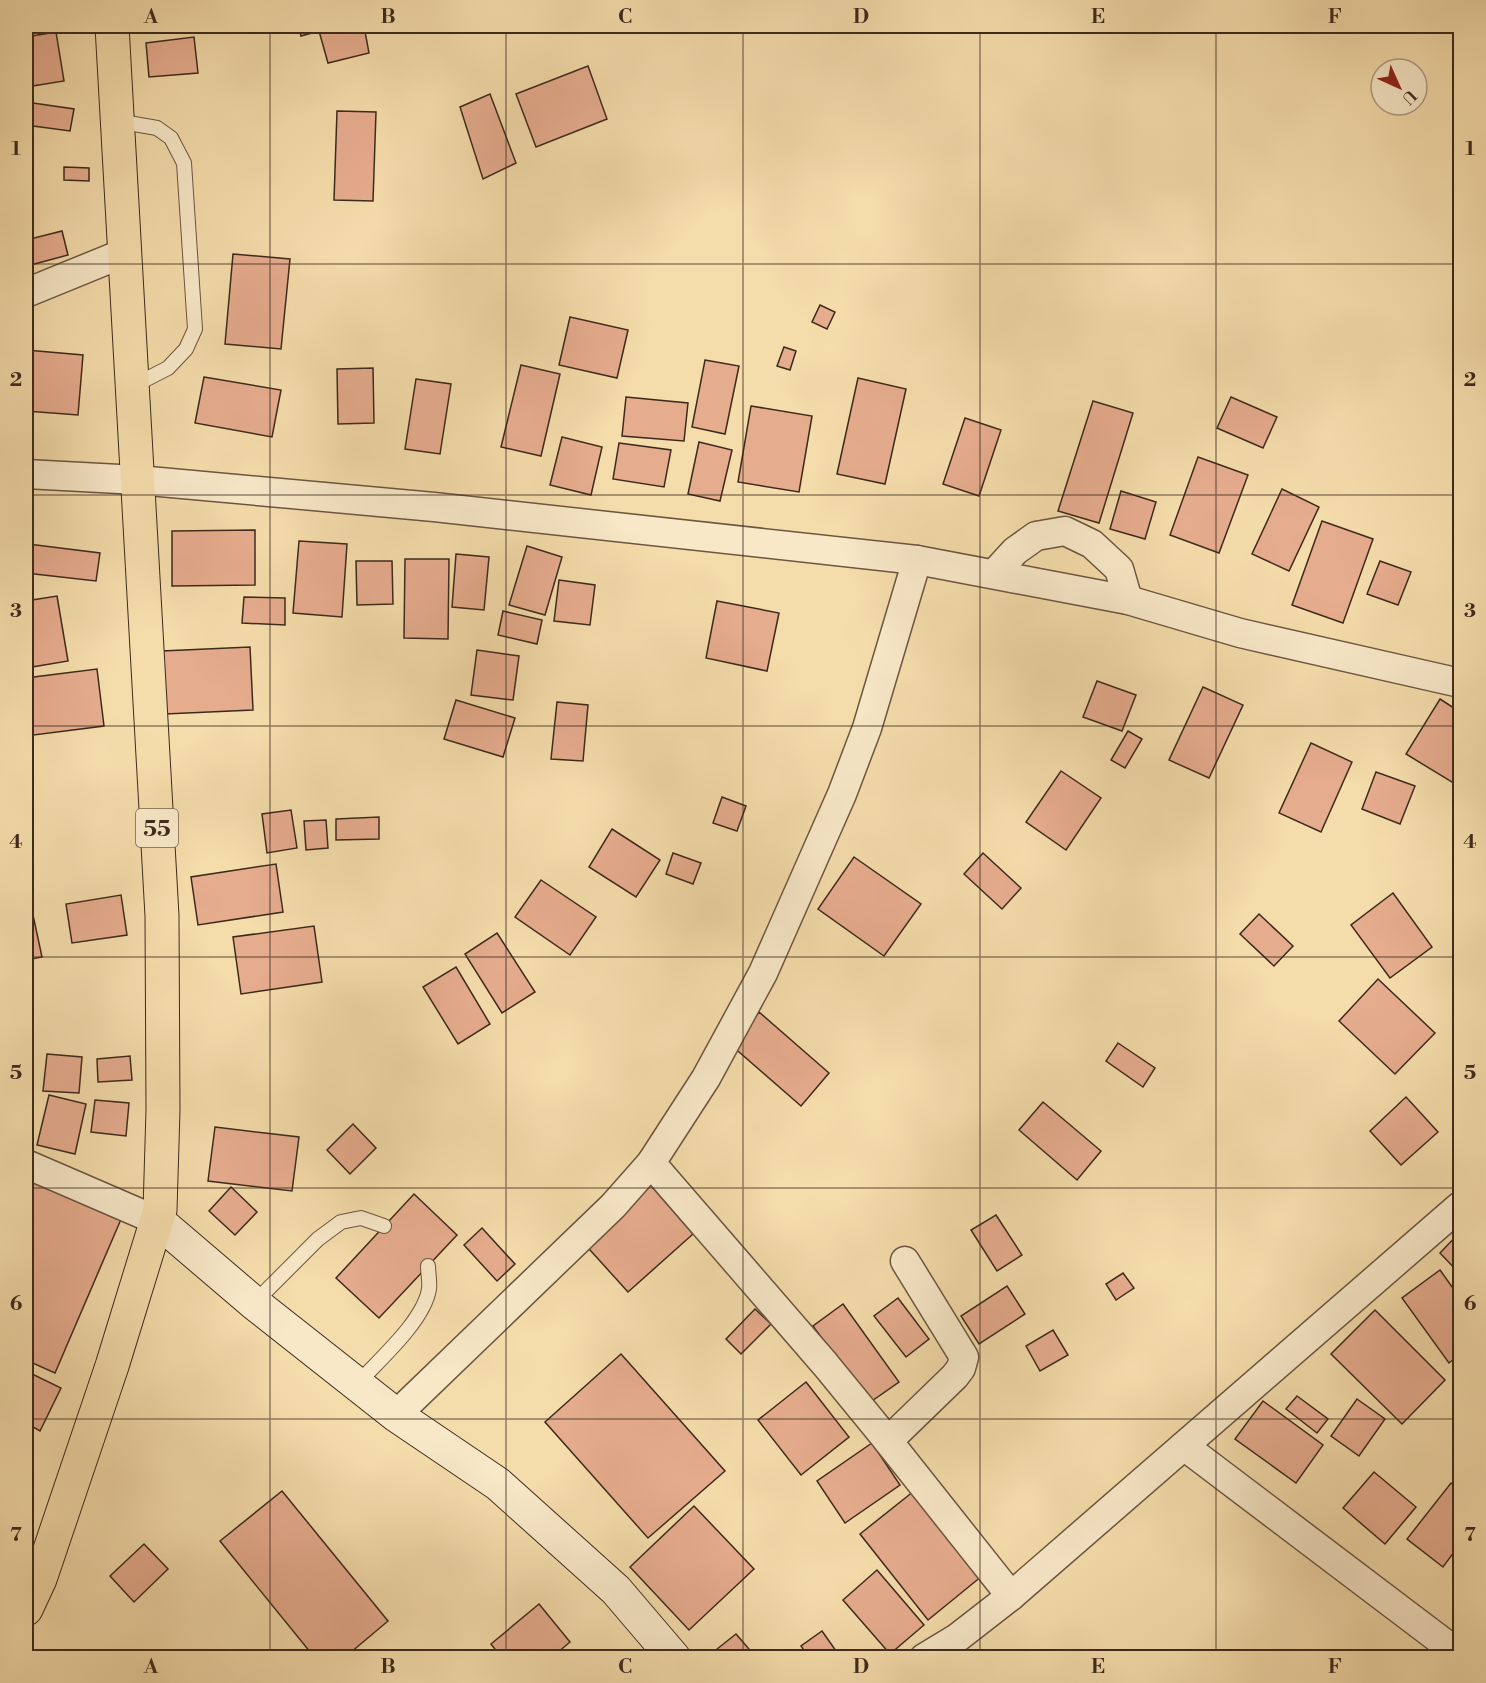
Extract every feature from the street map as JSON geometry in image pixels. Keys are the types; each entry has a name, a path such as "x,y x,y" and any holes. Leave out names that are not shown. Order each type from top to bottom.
{"highway":[{"name":"55","path":"26,1608 40,1579 112,1366 160,1210 163,1110 162,916 117,122 116,27"}],"street":[{"path":"26,293 124,253"},
{"path":"26,474 138,480 434,507 917,560 1128,600 1240,633 1461,683"},
{"path":"994,574 1015,551 1036,536 1065,531 1092,544 1119,569 1128,600"},
{"path":"396,1415 613,1206 651,1163 706,1078 763,973 842,794 867,728 917,560"},
{"path":"651,1163 888,1441 1011,1596"},
{"path":"26,1164 158,1221 254,1303 396,1415 498,1484 616,1590 674,1658"},
{"path":"924,1658 957,1638 1011,1596 1461,1206"},
{"path":"888,1441 954,1376 961,1368 964,1357 905,1261"},
{"path":"1185,1446 1461,1655"}],"lane":[{"path":"117,122 157,128 171,138 184,163 195,329 186,349 168,368 132,387"},
{"path":"254,1303 318,1239 341,1222 361,1218 384,1226"},
{"path":"357,1384 406,1332 422,1311 430,1288 428,1266"}],"building":[{"path":"298,26 364,26 369,53 328,63 319,31 301,36"},
{"path":"56,32 64,81 26,87 26,37"},
{"path":"194,37 198,73 149,77 146,43"},
{"path":"588,66 607,119 536,147 516,94"},
{"path":"490,94 516,163 483,179 460,107"},
{"path":"26,102 74,109 70,131 26,125"},
{"path":"337,111 376,112 373,201 334,200"},
{"path":"64,167 89,168 89,181 64,180"},
{"path":"62,231 68,255 27,266 26,240"},
{"path":"233,254 290,259 281,349 225,344"},
{"path":"820,305 835,312 827,329 812,322"},
{"path":"570,317 628,330 617,378 559,365"},
{"path":"784,347 796,351 790,370 777,366"},
{"path":"26,350 83,355 78,415 26,411"},
{"path":"705,360 739,366 725,434 692,427"},
{"path":"521,365 560,374 541,456 501,447"},
{"path":"373,368 374,423 338,424 337,369"},
{"path":"204,377 281,390 272,437 195,423"},
{"path":"858,378 906,389 885,484 837,474"},
{"path":"416,379 451,384 440,454 405,449"},
{"path":"626,397 688,403 684,441 622,436"},
{"path":"1231,397 1277,417 1263,448 1217,428"},
{"path":"1093,401 1133,413 1099,523 1058,511"},
{"path":"751,406 812,416 799,492 738,482"},
{"path":"965,418 1001,430 979,496 943,484"},
{"path":"562,437 602,447 591,495 550,485"},
{"path":"699,442 732,450 720,501 688,494"},
{"path":"619,443 671,450 664,487 613,479"},
{"path":"1198,457 1248,475 1219,553 1170,535"},
{"path":"1282,489 1319,507 1289,571 1252,554"},
{"path":"1121,491 1156,502 1145,539 1110,529"},
{"path":"1322,521 1373,539 1343,623 1292,605"},
{"path":"255,530 255,585 172,586 172,531"},
{"path":"299,541 347,544 342,617 293,613"},
{"path":"28,544 100,553 96,581 26,573"},
{"path":"527,546 562,557 545,615 509,605"},
{"path":"456,554 489,557 484,610 452,607"},
{"path":"405,559 449,559 448,639 404,638"},
{"path":"356,561 392,561 393,604 357,605"},
{"path":"1380,561 1411,572 1398,605 1367,594"},
{"path":"559,580 595,585 590,625 554,621"},
{"path":"57,596 68,661 26,668 26,601"},
{"path":"244,597 285,598 285,625 242,623"},
{"path":"717,601 779,613 767,671 706,658"},
{"path":"503,611 542,620 537,644 498,635"},
{"path":"250,647 253,710 165,714 162,651"},
{"path":"477,650 519,656 513,700 471,695"},
{"path":"97,669 104,726 26,736 26,678"},
{"path":"1097,681 1136,695 1122,731 1083,717"},
{"path":"1203,687 1243,705 1209,778 1169,760"},
{"path":"1440,699 1460,712 1460,787 1406,754"},
{"path":"456,700 515,718 503,757 444,739"},
{"path":"557,702 588,705 583,761 551,759"},
{"path":"1128,731 1142,739 1125,768 1111,760"},
{"path":"1311,743 1352,762 1321,832 1279,813"},
{"path":"1061,771 1101,798 1066,850 1026,822"},
{"path":"1376,772 1415,786 1400,824 1362,809"},
{"path":"722,797 746,806 737,831 713,823"},
{"path":"291,810 297,848 267,853 262,814"},
{"path":"379,817 379,839 336,840 336,819"},
{"path":"326,820 328,848 306,850 304,821"},
{"path":"612,829 660,860 636,897 589,867"},
{"path":"673,853 701,863 693,884 666,874"},
{"path":"983,853 1021,888 1002,909 964,874"},
{"path":"854,857 921,904 884,956 818,909"},
{"path":"276,864 283,912 198,925 191,877"},
{"path":"541,880 596,917 570,955 515,917"},
{"path":"1393,893 1432,947 1390,978 1351,925"},
{"path":"121,895 127,935 72,943 66,904"},
{"path":"1259,914 1293,946 1274,966 1240,934"},
{"path":"33,915 42,957 26,960 26,916"},
{"path":"314,926 322,982 241,994 233,937"},
{"path":"497,933 535,992 502,1013 465,954"},
{"path":"456,967 490,1024 458,1044 423,987"},
{"path":"1378,979 1435,1033 1395,1074 1339,1021"},
{"path":"759,1012 829,1073 801,1106 731,1045"},
{"path":"26,1043 32,1043 30,1126 26,1126"},
{"path":"1118,1043 1155,1068 1143,1087 1106,1061"},
{"path":"47,1054 82,1057 79,1093 43,1091"},
{"path":"130,1056 132,1080 98,1082 97,1059"},
{"path":"49,1095 86,1104 75,1154 37,1145"},
{"path":"1406,1097 1438,1132 1401,1165 1370,1131"},
{"path":"95,1100 129,1103 126,1136 91,1132"},
{"path":"1043,1102 1101,1151 1077,1180 1019,1130"},
{"path":"353,1124 376,1148 350,1174 327,1150"},
{"path":"215,1127 299,1137 292,1191 208,1181"},
{"path":"26,1167 125,1210 55,1373 26,1360"},
{"path":"647,1181 693,1234 628,1292 581,1240"},
{"path":"231,1187 257,1212 235,1235 209,1211"},
{"path":"414,1194 457,1235 379,1318 336,1278"},
{"path":"996,1215 1022,1255 997,1271 971,1230"},
{"path":"482,1228 515,1264 497,1281 464,1245"},
{"path":"1460,1232 1460,1274 1440,1253"},
{"path":"1440,1270 1460,1298 1460,1354 1449,1363 1402,1298"},
{"path":"1123,1273 1134,1288 1116,1300 1106,1284"},
{"path":"1007,1286 1025,1314 979,1344 961,1316"},
{"path":"898,1298 929,1339 906,1357 874,1316"},
{"path":"843,1304 899,1382 869,1403 813,1326"},
{"path":"755,1309 771,1324 741,1354 726,1339"},
{"path":"1375,1310 1445,1380 1402,1424 1331,1354"},
{"path":"1053,1330 1068,1355 1040,1371 1026,1346"},
{"path":"621,1354 725,1471 648,1538 545,1422"},
{"path":"26,1371 61,1388 40,1431 26,1423"},
{"path":"806,1382 849,1437 801,1475 758,1420"},
{"path":"1297,1396 1328,1419 1317,1433 1286,1409"},
{"path":"1357,1399 1385,1419 1359,1456 1331,1436"},
{"path":"1263,1401 1323,1445 1296,1483 1235,1439"},
{"path":"872,1443 900,1485 845,1523 817,1481"},
{"path":"26,1468 33,1472 26,1486"},
{"path":"1374,1472 1416,1507 1385,1544 1343,1508"},
{"path":"1451,1483 1460,1491 1460,1544 1443,1567 1407,1539"},
{"path":"282,1491 388,1621 344,1658 315,1658 220,1541"},
{"path":"914,1491 982,1576 928,1620 860,1534"},
{"path":"694,1506 754,1569 689,1630 630,1567"},
{"path":"144,1544 168,1569 134,1602 110,1576"},
{"path":"877,1570 924,1625 890,1654 843,1600"},
{"path":"539,1604 570,1642 551,1658 502,1658 491,1644"},
{"path":"822,1631 841,1658 809,1658 801,1646"},
{"path":"736,1634 755,1656 716,1658 712,1653"}]}
